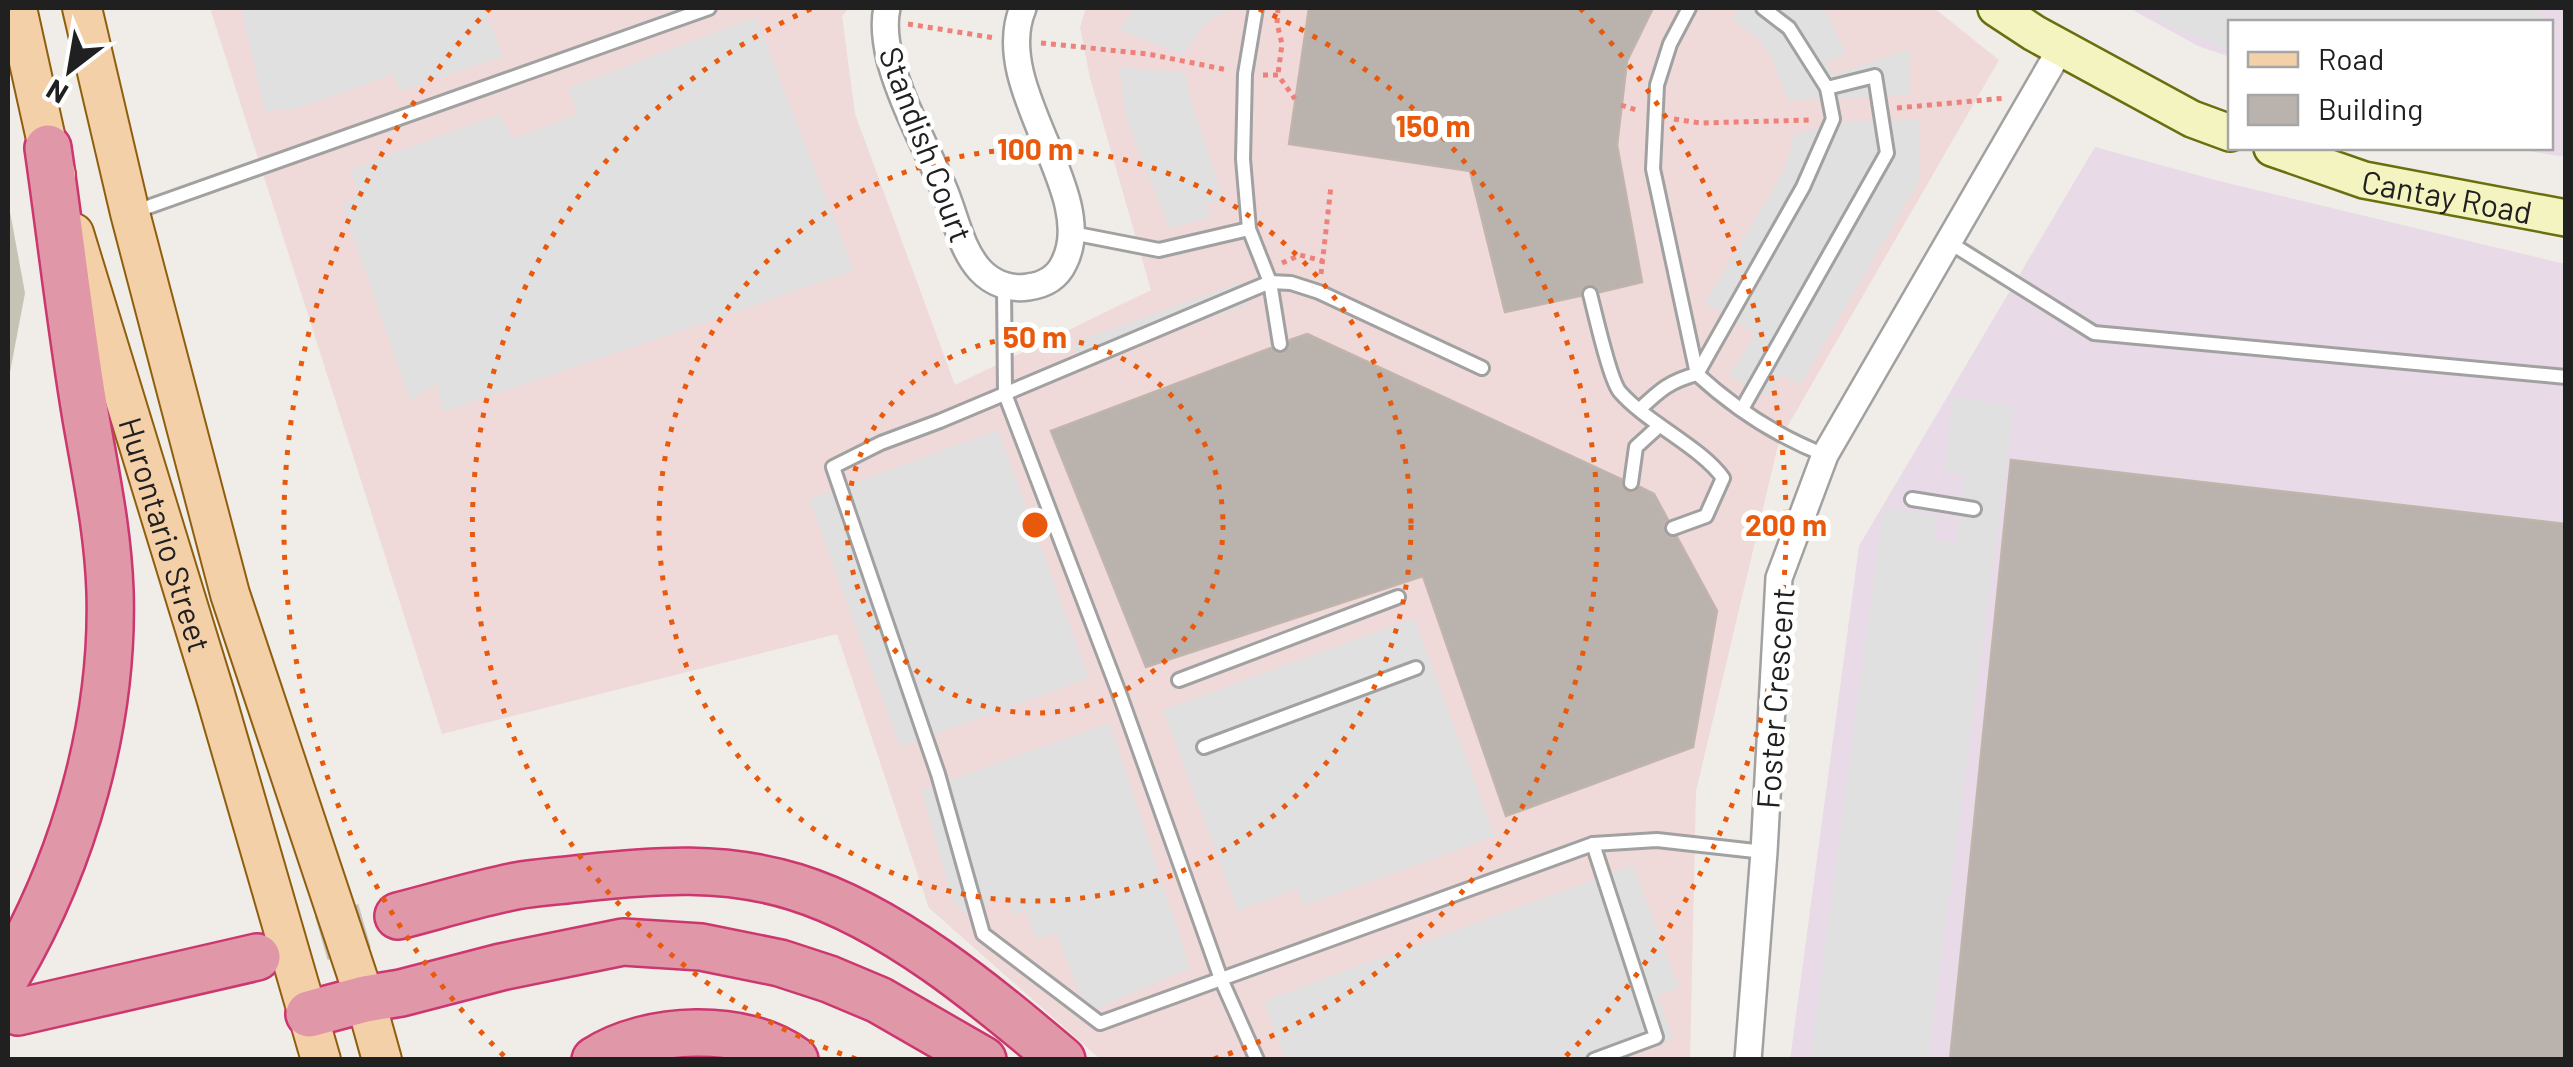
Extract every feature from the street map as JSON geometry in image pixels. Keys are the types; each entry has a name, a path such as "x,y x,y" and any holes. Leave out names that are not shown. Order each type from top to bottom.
{"highway":[{"path":"48,148 86,418 102,497 110,591 108,650 92,766 73,832 13,993 257,957"},
{"path":"398,916 517,886 652,870 698,870 754,878 795,887 868,920 927,955 1013,1018 1062,1060"},
{"path":"309,1014 623,942 701,946 829,978 879,1000 983,1060"},
{"path":"595,1060 654,1037 701,1032 745,1037 795,1060"}],"main road":[{"name":"Hurontario Street","path":"17,8 48,148 215,694 321,1060"},
{"name":"Hurontario Street","path":"82,8 130,213 230,594 382,1060"}],"street":[{"path":"1004,286 1041,285 1057,275 1066,260 1072,232 1059,176 1020,77 1014,41 1023,8"},
{"path":"1996,8 2034,33 2192,119 2228,131"},
{"name":"Standish Court","path":"886,14 891,64 969,255 989,278 1004,286"},
{"name":"Foster Crescent","path":"1748,1060 1780,578 1824,455 2061,48"},
{"name":"Cantay Road","path":"2278,150 2364,180 2566,218"}],"lane":[{"path":"130,213 708,8"},
{"path":"1256,8 1244,74 1243,159 1249,229 1268,276 1280,344"},
{"path":"1689,8 1670,44 1657,85 1653,169 1698,374 1718,394 1797,444 1824,455"},
{"path":"1640,409 1665,386 1698,374 1804,187 1833,119 1826,88 1789,28 1763,8"},
{"path":"1742,409 1887,153 1875,76 1826,88"},
{"path":"1072,232 1159,250 1249,229"},
{"path":"1947,241 2094,334 2566,377"},
{"path":"1482,368 1319,292 1268,276 833,466 938,774 983,934 1100,1022 1593,844 1657,840 1764,852"},
{"path":"1004,286 1005,394 1121,698 1221,978 1257,1060"},
{"path":"1590,294 1617,389 1723,478 1706,516 1673,528"},
{"path":"1631,483 1636,448 1659,426"},
{"path":"1912,499 1974,509"},
{"path":"1179,680 1398,597"},
{"path":"1204,747 1416,668"},
{"path":"1593,844 1656,1036 1594,1060"}],"path":[{"path":"1278,8 1282,44 1278,75 1295,100"},
{"path":"886,14 1014,41 1148,54 1244,74 1278,75"},
{"path":"1319,292 1331,186"},
{"path":"1268,276 1300,255 1323,261"}],"shaded area":[{"path":"210,8 849,8 842,16 855,114 955,385 1151,290 1090,78 1080,27 1086,8 1934,8 1999,60 1779,441 1696,791 1690,1059 1100,1059 929,908 837,634 442,734"},
{"path":"241,8 484,8 503,56 400,91 393,74 299,108 265,111"},
{"path":"1134,8 1233,8 1206,23 1183,55 1120,30"},
{"path":"1741,8 1820,8 1827,13 1846,54 1826,62 1833,75 1909,49 1909,95 1788,101 1770,54 1757,37 1731,19"},
{"path":"2129,8 2565,8 2565,157 2522,150 2553,150 2553,20 2228,20 2228,56 2198,46"},
{"path":"2160,8 2537,8 2541,20 2228,20 2228,50 2155,19"},
{"path":"756,17 854,271 443,412 437,384 410,400 342,205 360,193 349,170 499,114 513,139 578,114 568,88"},
{"path":"1119,67 1185,73 1223,198 1206,205 1211,217 1169,228 1127,121"},
{"path":"1920,120 1920,180 1800,385 1782,374 1766,396 1729,376 1755,333 1705,303 1785,169 1794,134 1848,121"},
{"path":"2095,147 2215,180 2565,264 2565,1059 1790,1060 1859,546"},
{"path":"8,201 25,293 8,383"},
{"path":"1238,283 1247,305 1080,365 1073,343"},
{"path":"1953,397 2014,406 1928,1059 1810,1060 1883,508 1938,516 1935,540 1956,543 1965,475 1944,472"},
{"path":"998,430 1089,678 900,747 809,499"},
{"path":"1414,618 1495,836 1304,906 1297,889 1238,911 1163,710"},
{"path":"1110,723 1190,968 1087,1013 1056,932 1037,940 1025,910 1014,916 1007,896 964,914 952,899 921,790"},
{"path":"1633,865 1679,988 1657,996 1673,1039 1617,1060 1285,1059 1264,1001"}],"building":[{"path":"1309,8 1653,8 1627,61 1617,145 1642,282 1600,292 1589,284 1582,288 1580,296 1505,312 1470,171 1289,144"},
{"path":"1307,334 1621,479 1626,491 1634,492 1640,487 1654,494 1668,520 1663,525 1664,532 1670,538 1677,537 1717,611 1693,747 1506,816 1423,576 1146,667 1051,431 1271,348 1283,354 1290,340"},
{"path":"2011,460 2566,524 2566,1060 1950,1060"}],"tunnel":[{"path":"257,957 398,916"}]}
